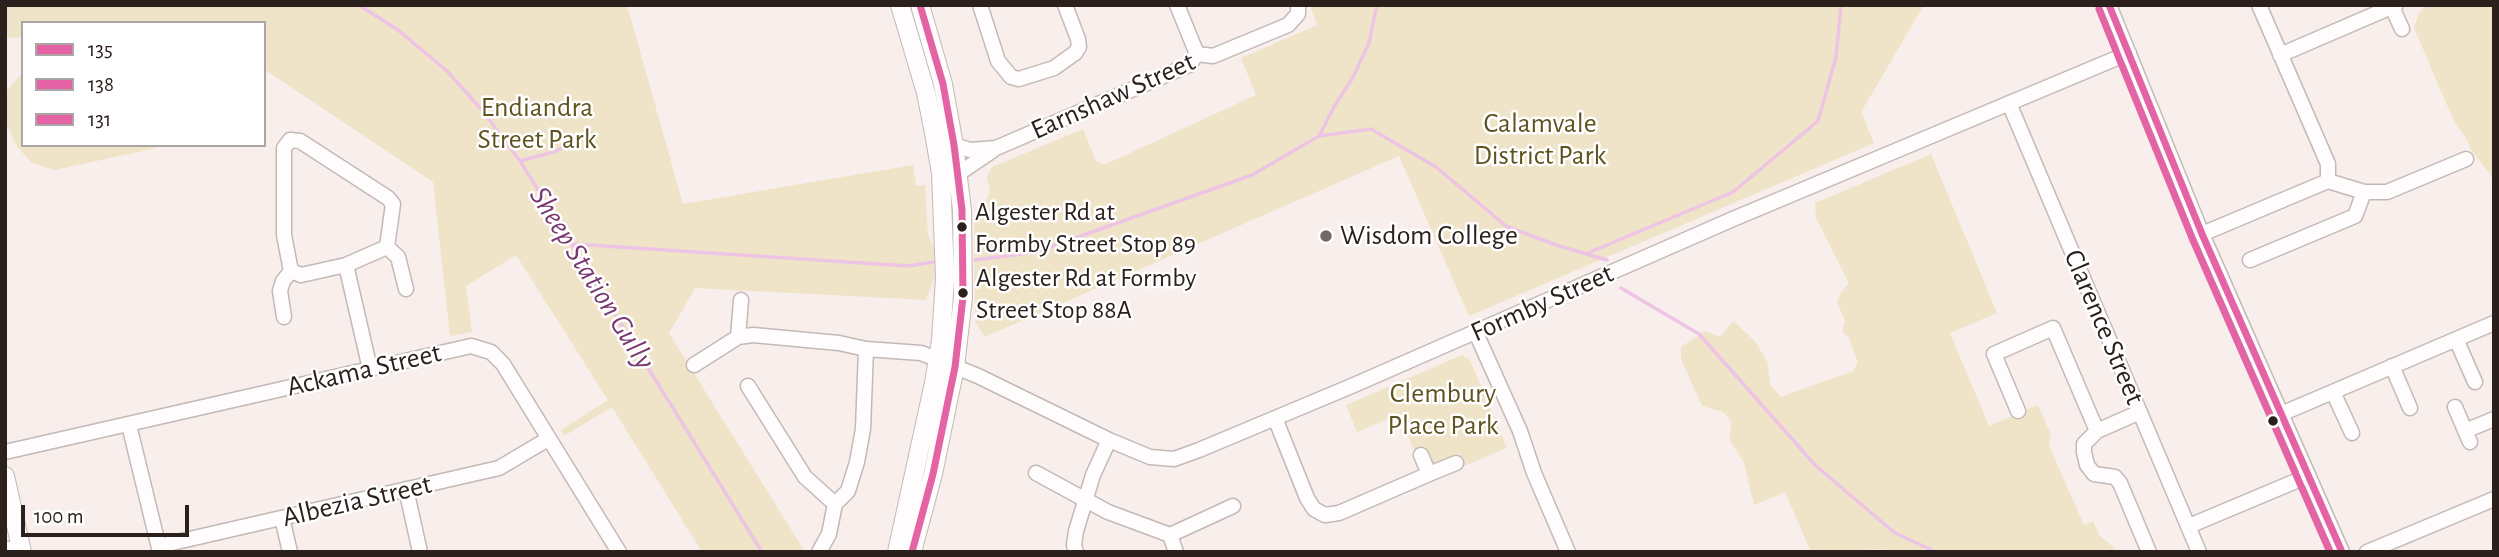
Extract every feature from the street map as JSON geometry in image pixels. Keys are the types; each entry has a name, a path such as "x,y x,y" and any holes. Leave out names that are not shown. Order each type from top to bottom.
{"main road":[{"path":"900,5 926,93 941,173 945,278 946,363 933,474 912,552"},
{"path":"897,552 964,297 962,210 954,145 943,84 920,5"},
{"path":"5,475 16,549"}],"street":[{"path":"980,5 998,61 1011,77 1019,79 1054,68 1079,47 1065,5"},
{"path":"1177,5 1197,54"},
{"name":"Earnshaw Street","path":"954,145 970,150 996,148 1189,65 1197,54 1213,56 1287,25 1298,14 1298,5"},
{"path":"2109,5 2202,234 2342,552"},
{"path":"2259,5 2328,164 2328,181"},
{"path":"2280,55 2394,6 2402,29"},
{"name":"Formby Street","path":"738,337 778,337 839,343 866,349 921,353 1020,396 1108,440 1150,457 1174,458 1199,450 1476,333 1733,219 2129,53"},
{"name":"Clarence Street","path":"2009,103 2199,552"},
{"path":"284,317 280,291 283,281 291,271 284,235 284,148 290,140 300,141 388,198 393,204 393,211 387,247"},
{"path":"958,174 996,148"},
{"path":"2202,234 2328,181 2364,192 2386,192 2466,159"},
{"path":"2250,260 2355,216 2364,192"},
{"path":"291,271 301,275 346,265 387,247"},
{"path":"387,247 398,257 406,289"},
{"path":"346,265 370,369"},
{"path":"694,365 738,337 741,300"},
{"path":"2281,414 2494,323"},
{"path":"2018,411 1994,354 2053,328 2096,430"},
{"path":"1476,333 1500,384 1568,552"},
{"path":"2456,339 2475,382"},
{"name":"Ackama Street","path":"5,453 471,346 491,352 503,364 612,549"},
{"path":"819,552 829,534 835,505 848,491 857,461 863,429 866,349"},
{"path":"2392,366 2410,408"},
{"path":"748,386 805,477 835,505"},
{"path":"2333,391 2352,433"},
{"path":"2455,407 2468,437 2494,419"},
{"path":"2140,412 2096,430 2084,444 2087,465 2094,474 2115,477 2120,483 2149,552"},
{"path":"1275,418 1307,498 1314,509 1325,515 1339,513 1456,463"},
{"path":"129,425 160,549"},
{"name":"Albezia Street","path":"160,549 499,468 548,439"},
{"path":"1076,552 1076,531 1093,475 1108,440"},
{"path":"1421,455 1429,474"},
{"path":"1036,473 1108,512 1170,535 1233,506"},
{"path":"2189,526 2308,476"},
{"path":"406,489 421,552"},
{"path":"2367,552 2494,499"},
{"path":"282,518 290,552"},
{"path":"1170,535 1176,552"}],"green space":[{"name":"Endiandra Street Park","path":"5,5 627,5 683,204 913,165 916,186 925,185 928,235 934,248 935,276 926,300 695,288 669,333 805,552 702,552 612,407 564,436 561,430 608,400 516,255 466,286 472,332 450,336 433,182 266,70 266,21 21,21 21,37 5,38"},
{"name":"Calamvale District Park","path":"1310,5 1924,5 1861,112 1874,143 1469,316 1399,156 985,337 975,322 974,220 990,192 987,177 992,167 1083,129 1096,161 1104,165 1256,95 1241,58 1317,25"},
{"path":"2425,5 2494,5 2494,179 2471,150 2453,119 2414,28"},
{"path":"21,75 21,147 157,147 55,170 32,163 18,148 5,122 6,91"},
{"path":"1931,154 1997,313 1950,333 1989,426 2038,405 2051,435 2049,446 2084,525 2093,521 2099,535 2119,552 1891,552 1884,549 1811,552 1785,492 1754,505 1744,463 1730,440 1731,421 1723,412 1702,406 1681,359 1681,347 1705,331 1720,337 1733,321 1755,341 1768,363 1770,384 1781,397 1853,371 1858,363 1849,338 1842,331 1845,321 1837,302 1849,283 1816,218 1815,203"},
{"name":"Clembury Place Park","path":"1462,355 1470,360 1507,448 1464,466 1459,453 1432,464 1425,449 1415,453 1399,414 1357,432 1346,405"}],"waterway":[{"name":"Sheep Station Gully","path":"359,5 398,30 447,71 482,110 520,161 762,552"},
{"path":"1319,136 1369,43 1377,5"},
{"path":"1588,253 1733,192 1818,121 1836,57 1841,5"},
{"path":"975,260 1036,252 1252,175 1319,136 1371,129 1436,167 1506,226 1607,260"},
{"path":"520,161 554,152 592,133"},
{"path":"573,244 909,266 933,262"},
{"path":"1621,288 1699,334 1816,466 1895,533 1936,552"}],"transit line":[{"name":"131","path":"912,552 933,474 955,367 963,297 962,210 954,145 943,84 920,5"},
{"name":"135","path":"2109,5 2202,234 2342,552"},
{"name":"138","path":"2099,9 2192,238 2330,552"}],"place":[{"name":"Algester Rd at Formby Street Stop 89","path":"962,227"},
{"name":"Wisdom College","path":"1326,236"},
{"name":"Algester Rd at Formby Street Stop 88A","path":"963,293"}]}
